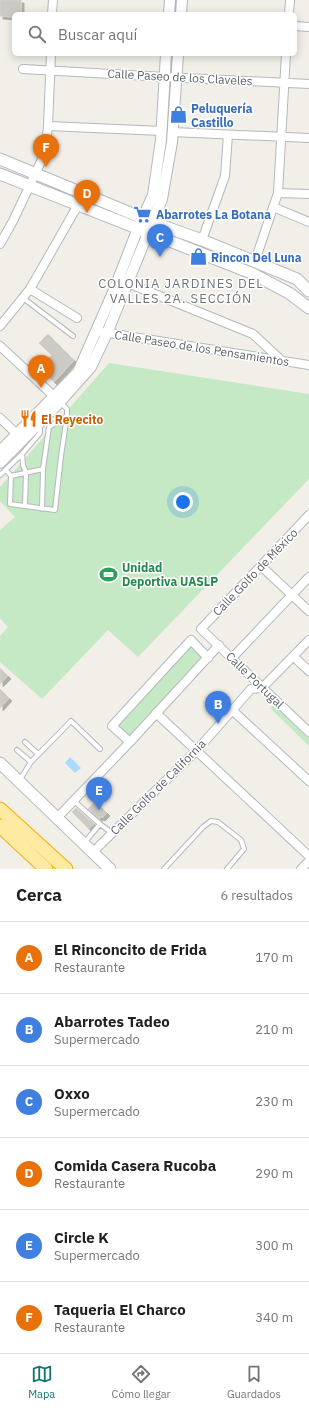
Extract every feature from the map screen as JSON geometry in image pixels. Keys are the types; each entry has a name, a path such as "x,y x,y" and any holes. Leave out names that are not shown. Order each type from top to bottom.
{"highway":[{"path":"0,809 66,869"},
{"path":"0,826 46,869"}],"main road":[{"path":"0,159 36,173 251,273 289,293 309,308"},
{"path":"0,174 78,205 202,240 297,279 309,291"},
{"path":"0,764 110,869"}],"street":[{"path":"52,12 53,0"},
{"path":"169,12 170,0"},
{"path":"181,12 182,0"},
{"path":"289,12 290,0"},
{"path":"297,26 309,27"},
{"path":"0,244 13,221 45,153 48,126 51,56"},
{"path":"3,466 20,436 91,367 107,333 123,281 146,225 153,196 162,131 166,56"},
{"path":"146,225 162,199 172,132 178,56"},
{"path":"255,262 278,193 286,56"},
{"name":"Calle Paseo de los Claveles","path":"23,69 309,84"},
{"path":"48,126 162,131"},
{"path":"172,132 309,138"},
{"path":"202,240 225,176 228,135"},
{"path":"278,193 309,194"},
{"path":"0,326 30,289 78,205"},
{"path":"273,207 309,222"},
{"path":"297,279 309,284"},
{"path":"0,451 41,422 78,372 96,331 123,281"},
{"path":"123,281 253,334 283,362"},
{"path":"30,289 77,318"},
{"name":"Calle Paseo de los Pensamientos","path":"96,331 309,365"},
{"path":"0,346 57,399"},
{"path":"0,418 20,436"},
{"name":"Calle Golfo de México","path":"201,628 309,515"},
{"path":"261,566 309,611"},
{"path":"232,658 309,578"},
{"name":"Calle Portugal","path":"201,628 309,732"},
{"path":"130,742 112,726 191,640 208,658"},
{"name":"Calle Golfo de California","path":"93,852 197,750 251,689 262,688 309,640"},
{"path":"57,818 219,646"},
{"path":"294,657 309,671"},
{"path":"232,710 309,780"},
{"path":"156,713 309,856"},
{"path":"301,869 309,861"}],"lane":[{"path":"23,298 73,336"},
{"path":"3,466 11,476 10,504 55,510 67,416 67,409 57,399"},
{"path":"42,509 43,469 49,427 67,416"},
{"path":"0,475 3,466 22,454 40,433 41,422"},
{"path":"22,454 23,465 26,472 25,506"},
{"path":"11,476 43,469"},
{"path":"18,781 38,754 71,721 100,749"},
{"path":"25,742 38,754"},
{"path":"17,750 31,762"},
{"path":"74,801 112,833"},
{"path":"164,869 211,821 218,822 241,840 244,849 227,869"},
{"path":"83,843 100,824"}],"green space":[{"name":"Unidad Deportiva UASLP","path":"109,363 309,394 309,479 138,657 108,630 42,699 0,662 0,636 8,627 0,618 0,530 15,517 0,501 0,487"},
{"path":"191,646 204,658 129,737 116,725"},
{"path":"276,703 309,735 309,746 270,708"}],"water":[{"path":"70,757 81,768 75,773 65,763"}],"building":[{"path":"0,0 21,0 21,12 12,12 12,17 0,16"},
{"path":"48,334 74,360 54,382 40,368 52,355 39,343"},
{"path":"0,668 8,676 0,684"},
{"path":"0,689 9,698 0,708"},
{"path":"95,801 107,813 102,818 99,818 88,809"},
{"path":"76,808 94,824 89,829 72,812"}],"place":[{"name":"Peluquería Castillo","path":"178,115"},
{"name":"Taqueria El Charco","path":"46,167"},
{"name":"Comida Casera Rucoba","path":"87,213"},
{"name":"Abarrotes La Botana","path":"143,214"},
{"name":"Oxxo","path":"160,257"},
{"name":"Rincon Del Luna","path":"198,257"},
{"name":"El Rinconcito de Frida","path":"41,388"},
{"name":"El Reyecito","path":"28,419"},
{"name":"Unidad Deportiva UASLP","path":"109,574"},
{"name":"Abarrotes Tadeo","path":"218,724"},
{"name":"Circle K","path":"99,810"}],"district":[{"name":"COLONIA JARDINES DEL VALLES 2A. SECCIÓN","path":"181,290"}]}
